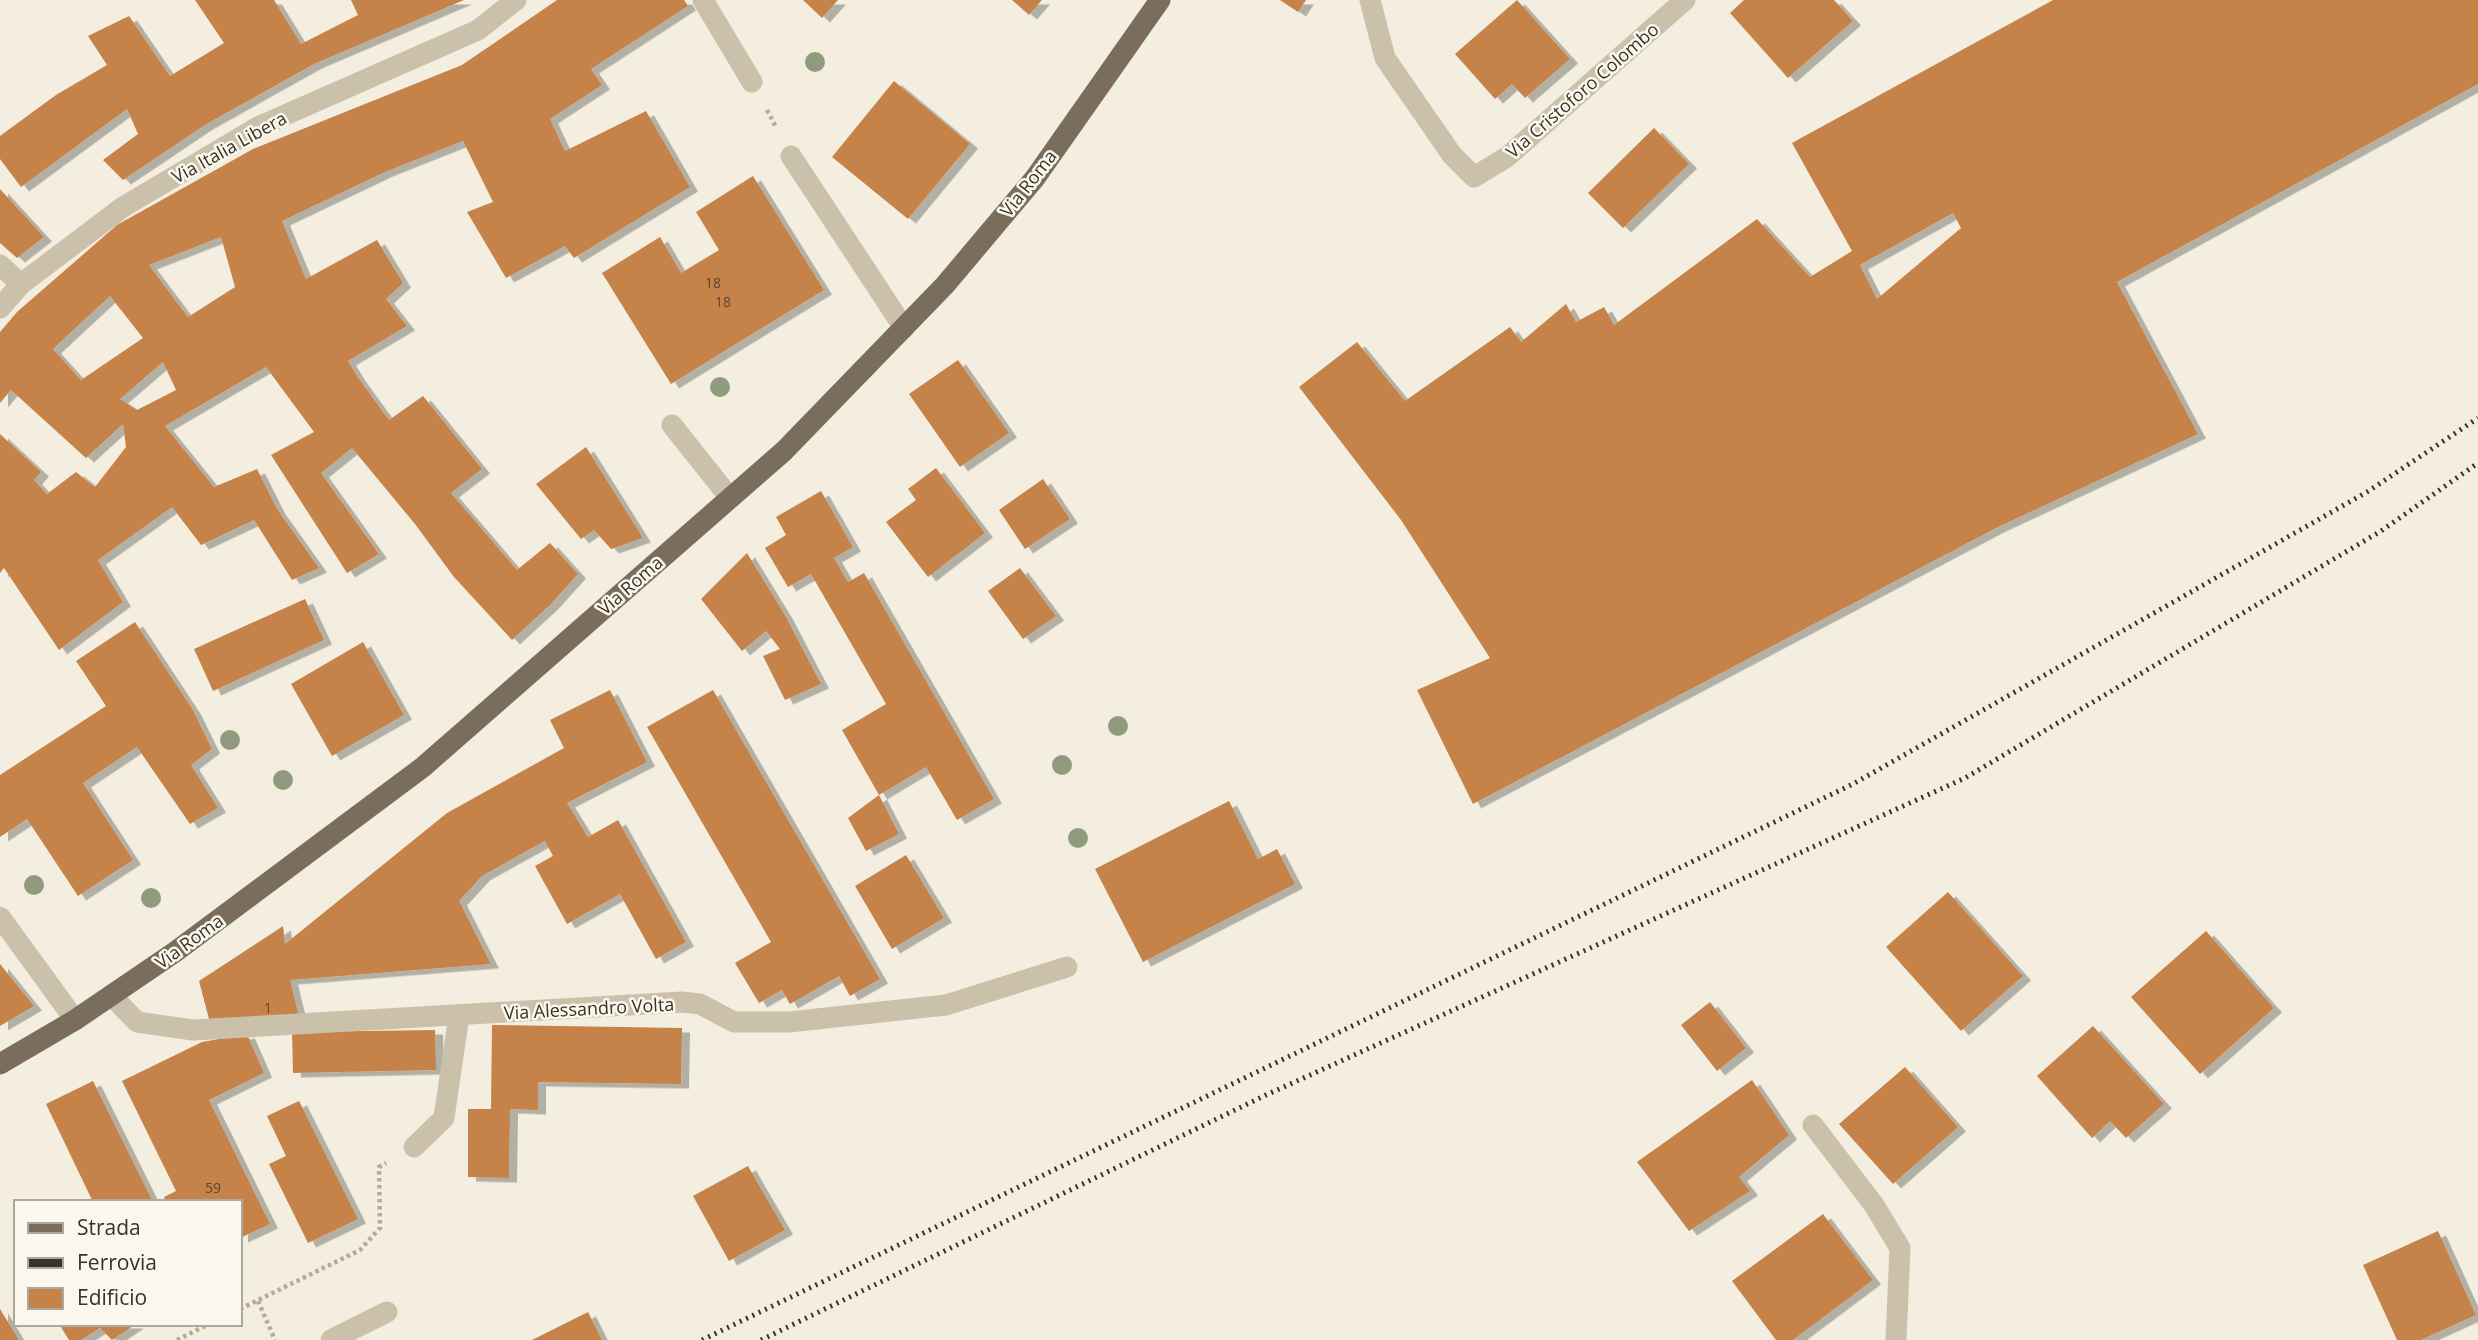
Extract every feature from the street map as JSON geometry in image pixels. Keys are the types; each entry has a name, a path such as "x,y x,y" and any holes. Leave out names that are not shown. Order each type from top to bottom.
{"main road":[{"name":"Via Roma","path":"0,1064 75,1020 175,952 423,767 784,451 945,285 1035,178 1160,0"}],"street":[{"name":"Via Italia Libera","path":"0,309 21,284 123,206 258,127 478,30 516,0"},
{"path":"703,0 752,82"},
{"name":"Via Cristoforo Colombo","path":"1370,0 1385,58 1452,155 1474,177 1507,157 1685,0"},
{"path":"791,156 904,328"},
{"path":"0,265 21,284"},
{"path":"672,425 730,498"},
{"path":"0,916 75,1020"},
{"name":"Via Alessandro Volta","path":"111,995 136,1022 193,1030 682,1002 701,1004 734,1022 789,1022 946,1005 1067,967"},
{"path":"414,1147 444,1118 459,1015"},
{"path":"1813,1125 1874,1205 1900,1248 1895,1340"},
{"path":"331,1340 387,1312"}],"path":[{"path":"752,82 791,156"},
{"path":"242,1308 360,1250 380,1228 379,1167 414,1147"},
{"path":"258,1301 275,1340"},
{"path":"177,1340 205,1326"}],"building":[{"path":"195,0 274,0 301,44 358,15 351,0 464,0 314,64 205,125 123,180 103,160 138,134 127,109 21,187 0,159 0,136 56,95 107,65 88,36 129,16 170,76 224,43"},
{"path":"557,0 684,0 688,6 591,69 602,85 550,119 565,151 646,111 690,187 574,258 565,246 506,278 467,212 493,202 463,141 385,172 282,221 306,279 377,240 403,283 386,299 407,326 348,361 357,376 389,420 423,396 482,469 451,493 517,570 550,543 578,574 550,605 512,640 454,577 415,524 352,448 321,473 379,554 347,573 271,455 314,432 266,367 165,426 214,487 257,469 277,509 319,568 292,580 254,520 201,545 172,507 98,560 123,602 59,650 4,568 0,573 0,434 41,472 34,480 47,494 76,472 95,487 126,447 123,424 86,458 11,390 0,403 0,332 17,312 117,225 253,149 462,65","holes":["221,237 235,287 188,317 149,265","110,296 143,338 81,380 53,349","163,362 176,390 137,410 120,399"]},
{"path":"803,0 838,0 822,18"},
{"path":"1012,0 1042,0 1029,15"},
{"path":"1280,0 1306,0 1298,12"},
{"path":"1517,0 1570,59 1525,98 1512,84 1495,99 1455,54"},
{"path":"1744,0 1834,0 1853,21 1788,78 1730,13"},
{"path":"2053,0 2478,0 2478,84 2117,282 2198,434 1996,528 1473,804 1417,690 1490,658 1401,520 1299,387 1357,342 1405,401 1510,327 1521,342 1566,304 1576,322 1604,307 1614,325 1757,219 1810,277 1852,251 1792,143","holes":["1953,213 1961,228 1877,299 1860,265"]},
{"path":"894,81 970,144 908,219 832,157"},
{"path":"1654,128 1689,164 1623,228 1588,193"},
{"path":"753,176 824,290 671,384 602,273 660,237 681,273 719,250 696,212"},
{"path":"0,189 44,237 17,258 0,243"},
{"path":"958,360 1009,433 960,467 909,394"},
{"path":"586,447 643,538 611,549 594,530 581,539 536,484"},
{"path":"936,468 985,533 928,577 886,522 916,500 908,489"},
{"path":"1043,479 1070,519 1025,549 999,510"},
{"path":"821,491 853,547 834,558 848,582 864,573 994,799 957,820 926,767 879,795 842,730 886,704 811,574 788,587 765,548 786,535 776,517"},
{"path":"747,553 785,615 821,684 785,700 763,656 780,649 766,631 742,651 701,599"},
{"path":"1020,568 1056,616 1023,639 988,591"},
{"path":"305,599 324,640 213,691 194,649"},
{"path":"135,622 193,710 212,749 191,765 218,808 190,824 137,747 83,783 133,860 78,896 27,819 0,837 0,775 106,706 76,661"},
{"path":"363,642 404,715 332,756 291,684"},
{"path":"610,690 647,762 567,803 588,837 618,820 686,942 656,959 620,894 567,924 535,866 553,856 545,841 482,876 459,901 491,964 290,980 299,1017 209,1019 199,981 283,926 285,944 447,813 564,748 550,720"},
{"path":"713,690 880,979 850,996 839,976 790,1004 782,990 759,1003 735,963 771,942 647,727"},
{"path":"879,795 899,834 866,851 848,818"},
{"path":"1229,801 1258,859 1277,849 1295,884 1143,962 1095,869"},
{"path":"906,855 944,918 892,949 855,886"},
{"path":"1948,892 2023,976 1961,1031 1886,947"},
{"path":"2206,931 2274,1008 2200,1074 2131,997"},
{"path":"0,964 34,1006 0,1026"},
{"path":"1710,1002 1746,1048 1717,1071 1681,1025"},
{"path":"492,1025 682,1028 681,1084 538,1082 538,1110 510,1109 509,1178 468,1177 468,1109 491,1109"},
{"path":"2093,1026 2164,1104 2126,1138 2110,1121 2092,1138 2037,1076"},
{"path":"435,1030 436,1070 293,1073 292,1032"},
{"path":"247,1034 264,1073 209,1100 270,1224 242,1237 242,1200 165,1200 164,1197 176,1191 122,1081 202,1042"},
{"path":"1905,1067 1958,1127 1893,1184 1839,1124"},
{"path":"1752,1080 1789,1135 1739,1177 1750,1191 1689,1231 1637,1162"},
{"path":"93,1081 152,1200 92,1200 46,1104"},
{"path":"299,1101 358,1219 308,1243 269,1164 286,1156 267,1116"},
{"path":"748,1166 785,1230 729,1261 693,1196"},
{"path":"1823,1214 1873,1280 1793,1340 1776,1340 1732,1281"},
{"path":"2438,1231 2476,1315 2421,1340 2397,1340 2363,1265"},
{"path":"0,1309 19,1340 0,1340"},
{"path":"588,1312 602,1340 532,1340"},
{"path":"60,1326 133,1326 112,1340 100,1328 81,1340 69,1340"}],"railway":[{"path":"702,1340 1853,784 2367,492 2478,418"},
{"path":"761,1340 1266,1095 1965,778 2381,531 2478,463"}]}
